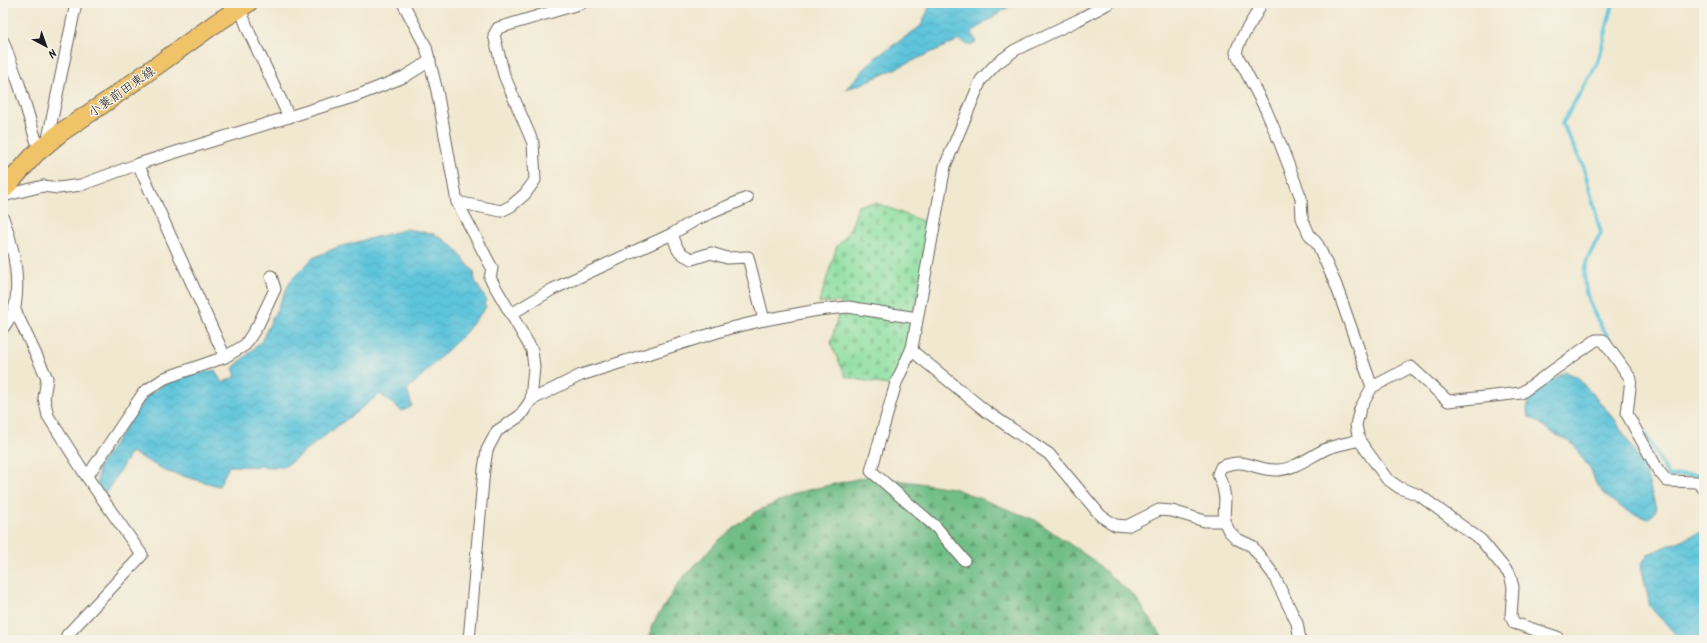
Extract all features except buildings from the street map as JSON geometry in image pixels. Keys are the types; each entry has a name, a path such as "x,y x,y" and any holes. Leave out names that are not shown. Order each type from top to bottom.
{"main road":[{"name":"小蓑前田東線","path":"3,190 43,147 60,133 242,5"}],"street":[{"path":"43,147 76,3"},
{"path":"403,3 426,47 430,61 437,91 457,202 492,268 490,278 532,350 534,367 531,400"},
{"path":"457,202 501,211 511,206 525,194 535,180 533,143 504,74 494,35 498,28 582,3"},
{"path":"964,560 936,527 871,471 896,383 911,350 945,166 981,80 996,64 1015,50 1078,20 1109,3"},
{"path":"1261,3 1258,11 1238,43 1236,53 1266,110 1280,143 1301,198 1302,218 1309,234 1318,245 1336,285 1372,387"},
{"path":"242,5 250,32 289,117"},
{"path":"3,41 43,147"},
{"path":"3,196 43,186 58,188 81,184 138,164 356,96 404,77 430,61"},
{"path":"138,164 225,357"},
{"path":"511,314 553,289 672,234 697,219 747,198"},
{"path":"3,218 10,236 16,280 14,308 3,328"},
{"path":"672,234 678,250 692,259 710,253 727,258 748,258 764,320"},
{"path":"87,477 144,392 165,378 225,357 245,345 258,325 275,290 271,276"},
{"path":"469,640 484,469 488,450 497,431 520,416 531,400 581,375 720,331 764,320 818,310 848,307 918,318"},
{"path":"14,308 47,378 44,398 48,416 87,477 142,555 68,635 66,640"},
{"path":"1559,640 1514,623 1511,616 1513,587 1510,575 1482,540 1419,495 1400,488 1387,480 1359,440 1356,425 1360,409 1372,387 1411,367 1448,401 1521,394 1596,340 1603,340 1631,378 1627,414 1658,470 1667,480 1697,482 1704,489"},
{"path":"911,350 987,412 1049,454 1101,516 1115,525 1127,526 1159,510 1172,511 1205,522 1224,521"},
{"path":"1300,640 1297,623 1273,574 1252,546 1237,539 1229,531 1224,521 1225,498 1218,474 1221,467 1232,462 1246,463 1263,469 1287,469 1328,448 1359,440"}],"green space":[{"path":"876,203 931,223 908,348 892,386 846,377 831,344 841,302 819,303 837,246 848,233 858,205"},
{"path":"870,476 953,488 1035,520 1094,561 1137,599 1164,640 648,640 652,625 680,581 719,540 755,512 803,491"}],"water":[{"path":"931,3 1019,3 1008,7 972,32 976,42 971,46 959,40 859,85 846,89 875,58 921,26"},
{"path":"407,229 434,234 452,245 474,272 475,281 487,301 484,304 486,307 465,333 407,390 412,406 402,411 380,394 284,467 229,466 219,486 168,472 131,452 106,493 97,485 99,466 147,396 172,379 215,370 222,383 236,376 233,368 261,342 291,280 313,258 338,247"},
{"path":"1565,372 1576,376 1614,418 1645,469 1656,509 1654,514 1647,519 1625,510 1608,498 1596,484 1592,472 1573,444 1548,430 1528,416 1527,408 1533,395"},
{"path":"1704,531 1704,640 1681,640 1650,607 1641,565 1648,554"}],"waterway":[{"path":"1613,3 1598,62 1562,124 1583,165 1601,233 1586,263 1584,279 1586,291 1589,302 1599,324 1619,353"},
{"path":"1633,409 1632,412 1669,476 1699,474 1704,479"}]}
